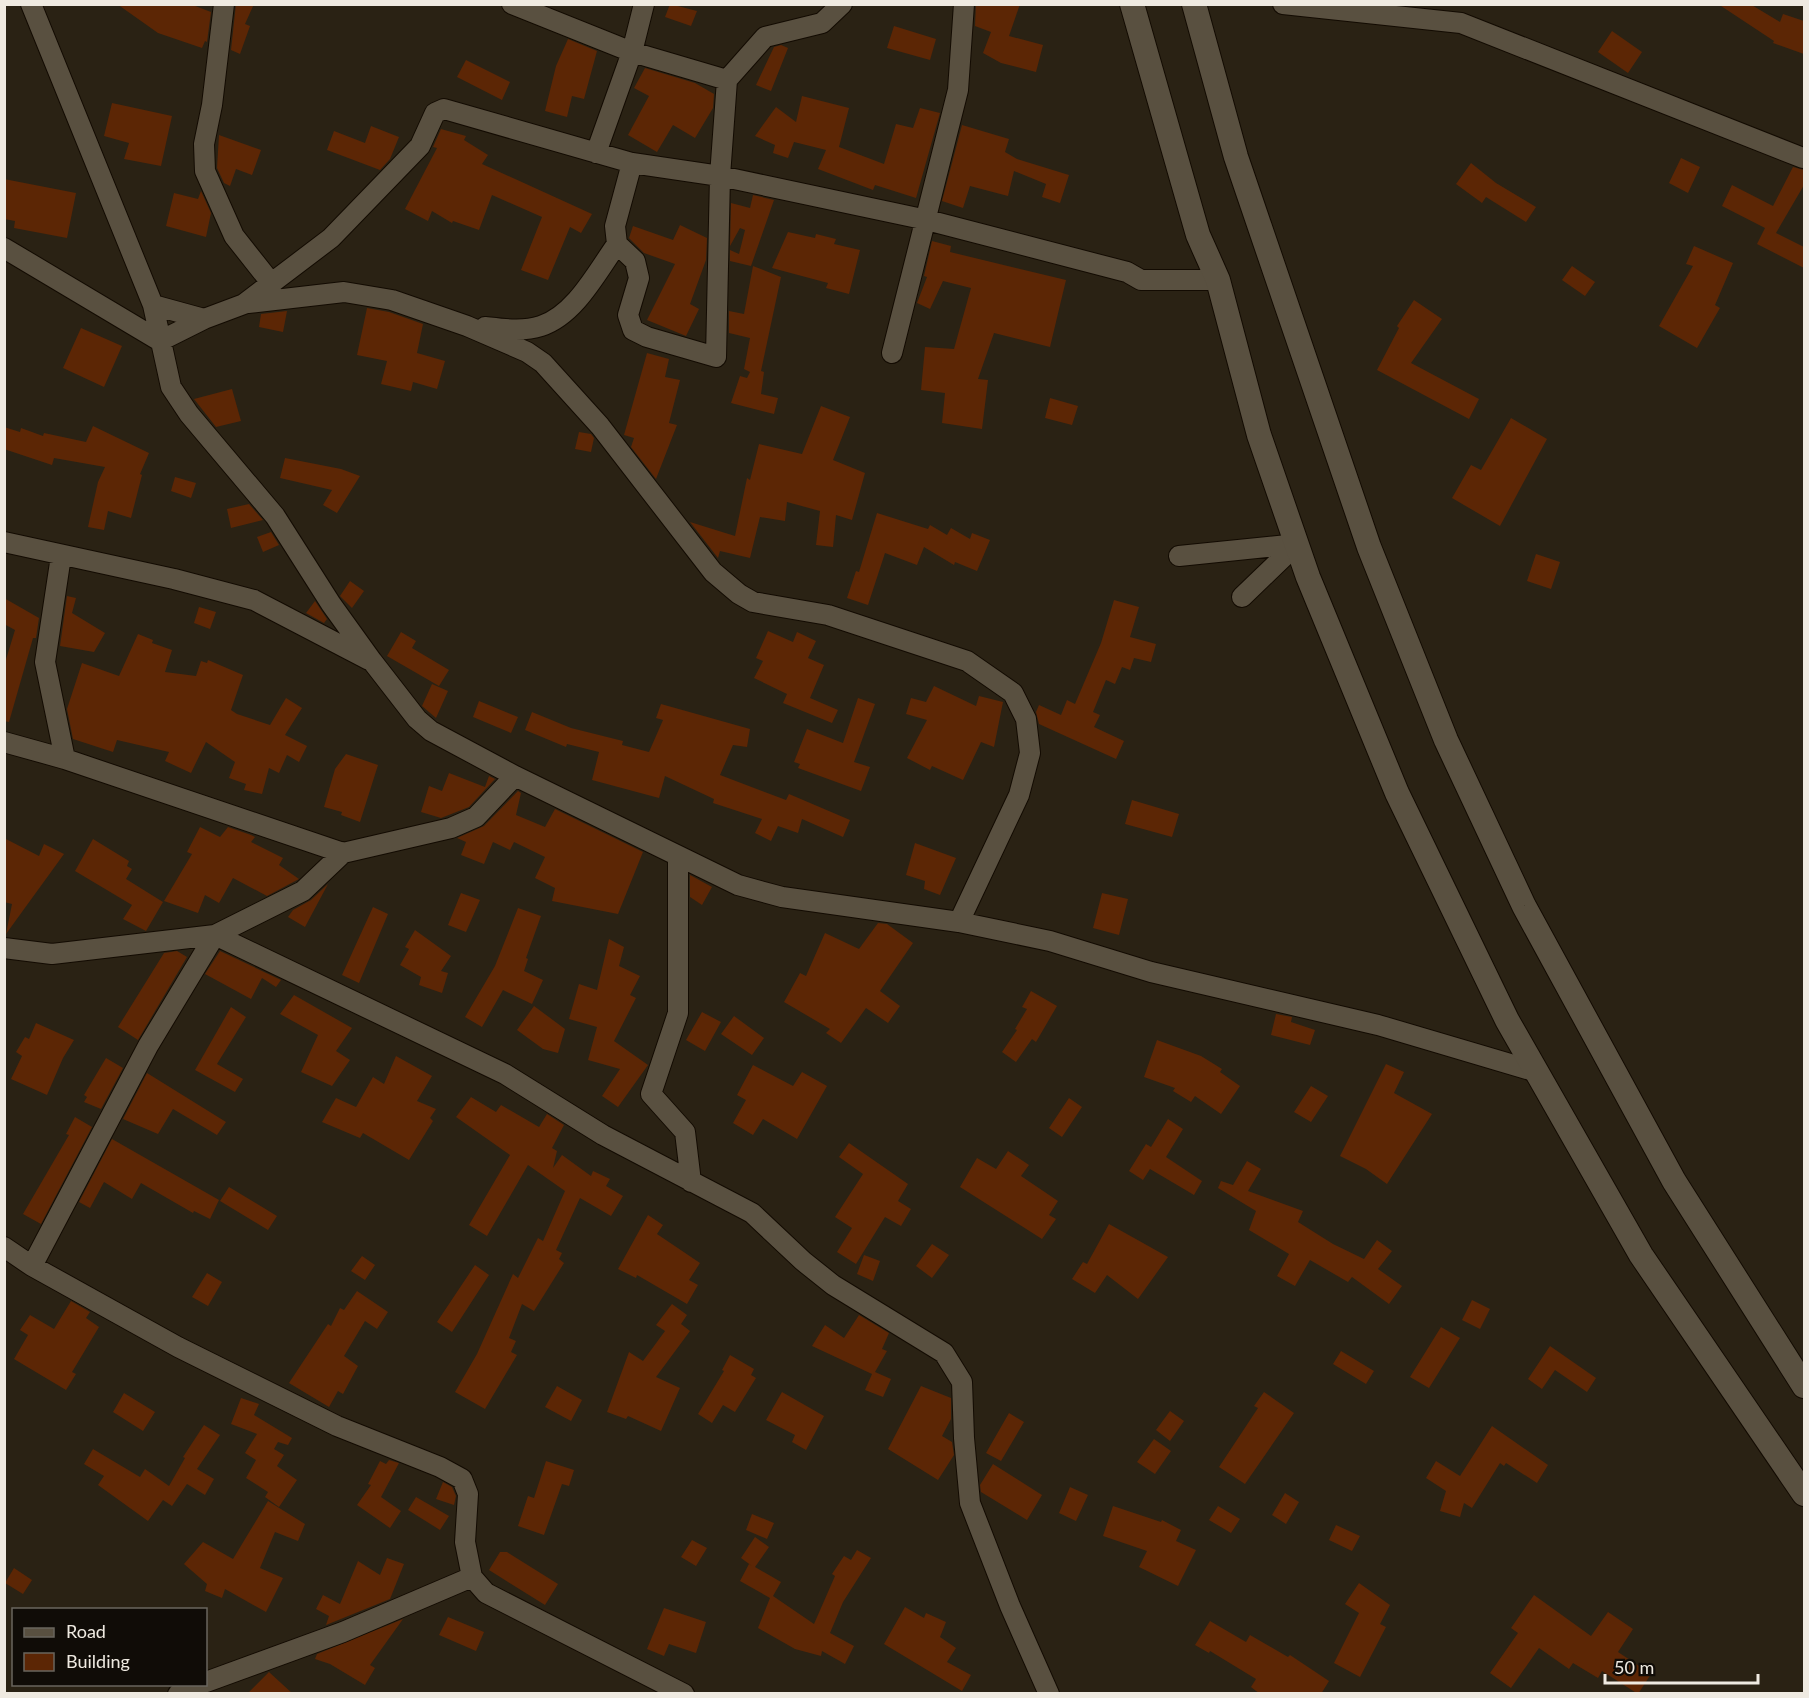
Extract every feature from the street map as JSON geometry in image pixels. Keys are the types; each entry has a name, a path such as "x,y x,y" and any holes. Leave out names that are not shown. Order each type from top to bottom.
{"street":[{"path":"31,4 153,305 171,387 189,414 275,516 372,661 417,719 431,731 515,776 738,885 782,897 959,922 1050,941 1150,972 1378,1025 1537,1072"},
{"path":"224,4 212,105 204,144 205,171 234,236 272,284"},
{"path":"512,4 632,52 727,80"},
{"path":"596,153 632,52 644,4"},
{"path":"632,163 615,226 617,244 635,261 639,278 628,315 633,330 647,337 716,357 720,176 727,80 765,37 822,23 842,4"},
{"path":"892,353 958,90 964,4"},
{"path":"1132,4 1198,236 1218,280 1259,435 1297,544 1397,793 1507,1020 1641,1255 1804,1494"},
{"path":"1194,4 1236,157 1369,547 1446,740 1524,906 1674,1181 1804,1386"},
{"path":"1283,4 1461,23 1803,158"},
{"path":"244,304 331,238 358,212 386,179 420,146 435,113 444,109 632,163 720,176 927,220 1127,272 1141,280 1218,280"},
{"path":"467,326 516,330 542,326 569,309 617,244"},
{"path":"4,248 160,340"},
{"path":"160,340 204,319 244,304 344,292 392,300 467,326 526,352 543,363 600,426 712,572 739,594 753,602 828,615 967,661 1013,693 1026,719 1030,753 1019,795 959,922"},
{"path":"153,305 204,319"},
{"path":"4,542 174,579 254,600 372,661"},
{"path":"1179,556 1297,544"},
{"path":"1242,597 1297,544"},
{"path":"61,556 45,662 65,759"},
{"path":"4,742 65,759 343,853"},
{"path":"4,948 52,954 215,936 303,891 343,853 452,828 476,817 515,776"},
{"path":"678,857 678,1013 651,1094 685,1132 691,1182"},
{"path":"215,936 505,1074 603,1135 752,1213 803,1261 833,1285 944,1353 962,1382 970,1503 1010,1606 1049,1694"},
{"path":"32,1266 148,1046 215,936"},
{"path":"4,1247 32,1266 188,1352 337,1426 440,1467 462,1479 468,1494 465,1542 472,1577 486,1593 684,1694"},
{"path":"207,1682 343,1632 472,1577"},
{"path":"178,1694 195,1686"}],"building":[{"path":"117,4 190,4 211,12 207,42 205,41 202,48 158,33"},
{"path":"236,4 254,4 245,24 250,26 240,54 231,50"},
{"path":"670,4 697,11 691,26 665,17"},
{"path":"976,4 1020,4 1009,36 1043,45 1036,72 1001,63 983,53 991,32 975,26"},
{"path":"1718,4 1750,4 1780,22 1783,14 1804,21 1804,54 1773,43 1774,41"},
{"path":"894,26 936,39 930,60 887,48"},
{"path":"1612,31 1642,52 1628,73 1598,52"},
{"path":"568,39 597,51 584,99 572,96 567,117 545,111 556,66"},
{"path":"781,45 788,48 771,91 756,85 774,47"},
{"path":"466,60 510,82 502,100 457,77"},
{"path":"645,68 695,83 714,94 713,108 695,138 673,125 657,152 628,135 649,96 634,88"},
{"path":"802,96 849,108 839,147 884,164 896,124 913,128 920,108 940,113 916,198 875,185 873,190 818,169 826,150 794,142 788,158 773,153 775,145 755,136 776,107 796,122"},
{"path":"112,103 172,116 161,166 124,159 129,143 104,136"},
{"path":"962,125 1009,139 1005,152 1017,159 1069,175 1060,203 1042,197 1046,184 1014,171 1008,196 970,186 963,208 942,201"},
{"path":"371,126 399,137 390,159 380,170 327,150 334,131 365,143"},
{"path":"441,129 466,136 464,140 488,155 482,164 592,214 581,233 570,227 548,280 521,270 542,217 492,195 479,230 453,221 452,223 432,211 428,221 405,209 437,148 433,147"},
{"path":"219,135 261,150 252,175 236,169 230,186 224,183 217,168"},
{"path":"1681,158 1700,167 1688,193 1669,183"},
{"path":"1471,163 1496,183 1536,207 1526,222 1486,197 1482,203 1456,184"},
{"path":"1793,167 1804,170 1804,185 1776,233 1804,247 1804,268 1757,244 1765,228 1722,206 1732,185 1773,206"},
{"path":"4,179 76,193 67,238 14,228 15,221 4,219"},
{"path":"201,191 211,213 206,237 166,226 174,193 198,199"},
{"path":"753,195 774,200 751,266 730,261 730,250 739,254 745,230 740,228 730,246 731,203 750,208"},
{"path":"680,225 707,238 706,260 690,304 699,309 686,336 647,320 675,264 644,253 629,238 633,226 673,240"},
{"path":"788,232 815,238 816,234 836,239 834,244 860,250 849,294 826,288 828,283 772,268"},
{"path":"932,241 951,246 950,252 1066,280 1050,347 994,333 978,379 988,380 982,429 942,423 945,393 921,390 925,347 954,349 971,288 943,281 930,309 917,303 927,277 924,276"},
{"path":"1694,246 1733,263 1715,305 1720,308 1697,348 1659,326 1693,266 1686,264"},
{"path":"753,266 781,277 761,371 764,372 761,394 778,398 774,414 731,403 740,376 747,378 750,372 744,369 750,338 729,333 729,311 744,314"},
{"path":"1572,266 1595,282 1585,296 1562,280"},
{"path":"1414,300 1442,319 1411,363 1479,399 1469,419 1377,370 1399,328 1397,326"},
{"path":"367,308 389,312 423,324 417,353 445,361 437,389 413,382 411,391 381,384 387,361 357,355"},
{"path":"287,311 283,332 259,327 261,314"},
{"path":"81,328 122,346 104,387 63,368"},
{"path":"647,353 669,359 665,377 680,380 669,423 677,425 656,479 631,447 634,438 624,435"},
{"path":"232,389 241,421 216,427 194,399"},
{"path":"1050,398 1078,406 1072,425 1045,418"},
{"path":"821,406 850,417 833,460 865,473 852,520 836,515 833,547 816,545 820,511 787,502 785,521 760,517 750,558 720,551 718,558 690,522 735,536 747,478 750,480 759,444 802,454"},
{"path":"1511,418 1547,439 1500,526 1452,498 1471,465 1481,470"},
{"path":"93,426 149,453 140,474 142,475 131,518 108,511 104,530 88,527 98,482 105,467 54,458 52,465 4,449 4,427 20,432 21,428 43,436 44,433 86,442"},
{"path":"579,432 591,434 594,438 591,452 575,449"},
{"path":"285,458 341,469 360,476 337,513 323,505 332,490 280,478"},
{"path":"175,477 196,483 191,498 171,491"},
{"path":"249,504 263,520 231,528 227,509"},
{"path":"877,513 928,529 930,525 947,535 951,528 970,539 972,533 990,540 977,571 955,562 954,565 924,547 917,565 885,553 868,605 847,598 856,571 859,572"},
{"path":"271,532 279,545 263,552 257,537"},
{"path":"1536,554 1560,562 1551,589 1527,581"},
{"path":"350,581 364,591 352,608 340,596"},
{"path":"67,596 76,598 72,613 105,633 94,652 60,646"},
{"path":"4,598 39,618 36,638 33,638 9,722 4,721 4,666 15,630 4,624"},
{"path":"1114,600 1139,607 1130,637 1156,644 1151,662 1134,658 1130,670 1122,667 1115,684 1106,680 1093,712 1100,715 1094,727 1124,741 1116,759 1039,724 1036,712 1039,705 1061,715 1067,700 1075,704 1101,643"},
{"path":"315,601 327,619 324,623 306,613"},
{"path":"199,607 216,612 210,629 194,623"},
{"path":"768,631 793,642 797,632 816,641 808,658 824,665 810,698 838,710 832,723 783,703 787,694 754,678 763,661 756,658"},
{"path":"401,632 416,641 412,648 449,670 439,686 387,656"},
{"path":"138,634 153,640 152,643 172,650 165,672 196,676 201,661 207,663 208,660 243,675 231,710 237,714 270,725 286,698 302,708 285,735 307,746 299,762 287,755 279,773 269,768 262,794 244,790 246,784 229,778 235,762 206,742 191,773 165,761 169,752 117,740 113,752 73,739 67,709 82,663 119,676"},
{"path":"432,684 448,691 436,718 422,706"},
{"path":"934,686 976,706 979,696 1003,702 994,747 981,742 963,780 932,766 930,770 907,758 927,720 906,714 911,698 926,702"},
{"path":"858,698 875,704 854,762 870,767 861,791 798,768 800,764 794,762 807,729 843,743"},
{"path":"479,701 518,717 511,733 473,717"},
{"path":"661,704 750,729 747,747 733,745 720,775 786,800 789,794 850,820 843,837 802,819 798,833 778,826 771,841 755,833 762,819 713,803 714,799 665,776 659,798 592,780 599,752 567,744 566,747 525,730 532,712 571,728 623,741 622,745 649,752 663,720 656,718"},
{"path":"346,754 378,765 360,822 341,815 342,812 324,807 335,769"},
{"path":"449,773 485,787 489,776 495,779 469,807 441,818 421,812 429,786 442,791"},
{"path":"518,791 521,793 516,815 545,827 555,809 643,852 618,914 552,901 555,888 535,878 545,857 514,842 510,850 493,842 484,864 461,855 466,842 457,838 484,826"},
{"path":"1132,800 1179,814 1172,837 1125,824"},
{"path":"200,827 220,837 228,827 255,837 251,842 283,858 279,865 299,879 267,896 233,878 219,903 205,895 198,913 164,901 192,854 187,852"},
{"path":"4,838 39,856 44,844 64,854 6,934 12,904 4,902"},
{"path":"93,839 129,861 127,866 132,869 126,879 163,902 146,931 123,919 132,905 75,871"},
{"path":"915,843 956,858 940,895 924,889 925,881 906,875"},
{"path":"690,875 712,887 702,905 690,897"},
{"path":"328,884 305,927 288,917 293,910 311,900"},
{"path":"461,893 480,900 466,932 448,925"},
{"path":"1102,893 1128,899 1119,935 1093,928"},
{"path":"373,907 388,914 359,983 342,975"},
{"path":"518,908 541,916 526,958 528,959 524,971 543,980 532,1004 503,990 482,1027 465,1017 495,966"},
{"path":"878,923 887,924 913,943 880,991 900,1006 888,1023 866,1008 841,1043 826,1033 830,1029 784,1002 800,973 806,976 825,933 859,949"},
{"path":"415,930 451,956 441,971 448,973 442,993 419,985 421,977 400,965 409,949 405,947"},
{"path":"609,939 624,947 619,966 640,976 630,995 636,998 614,1041 648,1065 618,1107 602,1096 620,1069 588,1060 597,1027 569,1019 579,984 597,990"},
{"path":"177,951 187,957 138,1040 118,1027 164,953"},
{"path":"220,951 281,980 276,987 262,978 251,999 205,974"},
{"path":"1031,991 1057,1006 1036,1042 1032,1039 1016,1062 1002,1052 1017,1030 1015,1029 1027,1009 1022,1007"},
{"path":"294,995 352,1028 336,1051 350,1060 332,1086 301,1072 318,1035 280,1014"},
{"path":"534,1006 565,1029 558,1053 543,1049 517,1030"},
{"path":"231,1007 246,1017 217,1064 243,1079 235,1092 195,1070"},
{"path":"702,1012 721,1022 705,1051 686,1040"},
{"path":"1276,1014 1292,1017 1291,1022 1315,1030 1310,1045 1271,1035"},
{"path":"734,1016 764,1038 752,1055 721,1034"},
{"path":"36,1023 74,1040 63,1058 47,1095 11,1079 22,1056 16,1052 25,1037 29,1039"},
{"path":"1157,1040 1201,1056 1222,1069 1220,1072 1240,1086 1221,1114 1195,1096 1191,1102 1173,1091 1175,1088 1144,1077"},
{"path":"396,1056 432,1076 417,1101 436,1109 430,1118 433,1121 409,1160 363,1133 360,1138 322,1122 336,1098 356,1107 373,1077 384,1084"},
{"path":"106,1058 123,1068 101,1109 84,1102 87,1097 84,1095"},
{"path":"1386,1064 1404,1072 1394,1093 1432,1114 1387,1184 1366,1169 1340,1156"},
{"path":"753,1065 793,1086 802,1072 827,1086 797,1139 763,1119 753,1135 733,1123 746,1100 737,1095"},
{"path":"147,1073 226,1122 217,1135 173,1109 158,1134 123,1119"},
{"path":"1311,1086 1328,1096 1311,1122 1294,1112"},
{"path":"471,1097 496,1112 501,1105 539,1127 547,1114 564,1125 552,1148 557,1151 553,1168 562,1155 591,1176 593,1171 610,1179 606,1186 623,1196 611,1216 580,1198 556,1250 562,1253 559,1259 564,1263 534,1311 522,1304 509,1338 516,1341 511,1352 517,1355 485,1409 455,1392 477,1354 513,1274 518,1278 538,1238 543,1241 565,1191 528,1165 487,1236 469,1225 510,1155 456,1117"},
{"path":"1069,1098 1082,1107 1062,1137 1049,1128"},
{"path":"75,1117 92,1127 41,1224 23,1214 69,1135 66,1134"},
{"path":"1168,1119 1183,1129 1166,1157 1202,1181 1194,1195 1150,1169 1143,1180 1129,1171 1146,1144 1151,1147"},
{"path":"112,1139 219,1200 210,1219 194,1211 193,1213 141,1183 132,1199 104,1182 90,1208 79,1202"},
{"path":"849,1143 908,1184 898,1201 911,1209 901,1226 885,1217 856,1264 837,1252 852,1228 835,1217 863,1174 839,1157"},
{"path":"1008,1151 1029,1165 1021,1176 1058,1201 1049,1215 1056,1219 1042,1239 960,1187 977,1158 996,1169"},
{"path":"1247,1161 1261,1169 1248,1191 1303,1211 1298,1222 1333,1244 1364,1259 1377,1240 1392,1251 1378,1269 1402,1286 1389,1304 1352,1277 1348,1282 1310,1260 1295,1286 1277,1276 1289,1254 1249,1230 1256,1211 1218,1188 1221,1181 1233,1185"},
{"path":"229,1187 277,1216 268,1230 220,1201"},
{"path":"648,1215 663,1225 657,1234 700,1263 689,1280 698,1285 687,1304 637,1275 636,1278 618,1269"},
{"path":"1109,1224 1168,1257 1138,1299 1107,1275 1095,1293 1072,1279 1083,1262 1087,1264"},
{"path":"932,1244 949,1255 932,1278 916,1266"},
{"path":"864,1255 880,1261 873,1281 857,1274"},
{"path":"362,1256 375,1265 365,1280 351,1271"},
{"path":"475,1265 489,1275 452,1332 437,1322"},
{"path":"207,1273 222,1282 208,1306 192,1297"},
{"path":"357,1291 388,1312 377,1329 365,1321 344,1356 358,1366 343,1394 338,1391 329,1407 289,1383 328,1324 331,1326 340,1308 344,1310"},
{"path":"1472,1300 1490,1309 1480,1329 1462,1320"},
{"path":"71,1301 90,1312 86,1318 99,1327 72,1372 76,1374 66,1390 14,1359 28,1335 20,1330 30,1315 54,1329"},
{"path":"672,1304 687,1315 681,1324 690,1331 656,1377 680,1388 661,1431 628,1416 626,1419 607,1412 629,1352 643,1361 665,1331 656,1325"},
{"path":"859,1315 889,1333 882,1349 887,1351 875,1372 891,1379 883,1397 865,1390 872,1374 812,1346 825,1325 844,1338"},
{"path":"1441,1327 1460,1338 1429,1388 1410,1377"},
{"path":"1550,1346 1596,1378 1587,1392 1555,1370 1542,1389 1528,1379"},
{"path":"1341,1351 1374,1371 1366,1384 1333,1364"},
{"path":"730,1355 754,1369 751,1375 756,1378 735,1412 723,1405 712,1423 698,1414 724,1371 722,1370"},
{"path":"557,1386 582,1400 571,1421 545,1407"},
{"path":"921,1386 951,1398 951,1419 942,1436 952,1442 954,1455 938,1480 888,1449"},
{"path":"782,1392 824,1416 806,1450 792,1442 795,1435 766,1420"},
{"path":"1264,1392 1294,1413 1245,1484 1219,1467 1258,1408 1254,1406"},
{"path":"124,1393 155,1412 143,1431 113,1412"},
{"path":"241,1398 259,1404 254,1415 292,1438 288,1445 278,1442 274,1449 284,1455 277,1466 297,1480 279,1507 265,1497 268,1492 246,1478 256,1460 245,1453 257,1434 231,1424"},
{"path":"1170,1411 1184,1421 1170,1441 1156,1430"},
{"path":"1009,1413 1024,1422 1001,1461 986,1453"},
{"path":"204,1425 220,1435 197,1469 214,1479 205,1495 187,1484 172,1506 163,1500 148,1521 98,1485 104,1476 84,1464 93,1449 140,1477 145,1469 169,1486 185,1458 183,1457"},
{"path":"1492,1426 1548,1465 1537,1483 1506,1463 1504,1466 1500,1463 1472,1508 1464,1503 1460,1517 1440,1511 1446,1491 1426,1478 1436,1461 1460,1476"},
{"path":"1154,1439 1171,1451 1155,1474 1137,1462"},
{"path":"389,1460 399,1463 381,1497 401,1511 390,1528 357,1505 371,1485 368,1484 380,1461 386,1464"},
{"path":"546,1461 574,1470 569,1486 562,1484 544,1535 518,1526 528,1496 534,1498"},
{"path":"993,1464 1042,1495 1027,1520 981,1492 980,1485"},
{"path":"443,1482 452,1487 456,1496 454,1505 436,1499"},
{"path":"1070,1487 1088,1495 1076,1521 1059,1513"},
{"path":"1285,1493 1299,1502 1286,1524 1272,1515"},
{"path":"416,1497 449,1516 440,1530 408,1510"},
{"path":"268,1501 305,1524 298,1541 275,1532 260,1568 283,1578 266,1612 225,1589 222,1598 205,1591 207,1584 184,1564 203,1542 233,1559"},
{"path":"1113,1506 1161,1522 1162,1520 1181,1530 1176,1541 1196,1550 1178,1586 1139,1567 1147,1551 1103,1536"},
{"path":"1218,1506 1240,1519 1231,1533 1209,1520"},
{"path":"752,1514 774,1523 767,1539 746,1530"},
{"path":"1336,1525 1360,1536 1352,1551 1329,1540"},
{"path":"755,1537 769,1547 755,1567 781,1582 773,1596 814,1624 835,1576 832,1574 844,1556 851,1560 857,1550 871,1558 843,1602 830,1633 854,1646 845,1664 822,1651 821,1656 795,1649 758,1628 770,1598 740,1581 749,1564 752,1566 741,1558"},
{"path":"692,1540 707,1548 696,1566 681,1557"},
{"path":"500,1552 507,1552 558,1584 545,1605 489,1570"},
{"path":"387,1558 404,1564 390,1599 326,1625 329,1616 316,1609 323,1595 340,1604 358,1561 380,1575"},
{"path":"14,1568 32,1580 23,1594 5,1583"},
{"path":"1359,1583 1390,1605 1380,1624 1386,1627 1360,1677 1334,1663 1359,1613 1345,1604"},
{"path":"1534,1595 1591,1636 1608,1612 1633,1629 1618,1652 1651,1674 1638,1694 1602,1671 1598,1678 1573,1663 1569,1669 1539,1648 1511,1688 1490,1673 1518,1633 1511,1628"},
{"path":"905,1607 924,1618 926,1613 946,1622 940,1637 956,1648 947,1662 971,1675 962,1691 884,1644"},
{"path":"664,1608 706,1622 696,1653 669,1644 664,1656 647,1649"},
{"path":"448,1617 484,1632 476,1651 439,1635"},
{"path":"403,1619 370,1665 375,1668 365,1685 330,1664 315,1659 317,1654"},
{"path":"1210,1621 1246,1642 1250,1635 1288,1657 1290,1655 1329,1681 1321,1694 1260,1694 1251,1687 1256,1679 1210,1651 1209,1653 1195,1645"},
{"path":"269,1672 293,1694 247,1694"}]}
